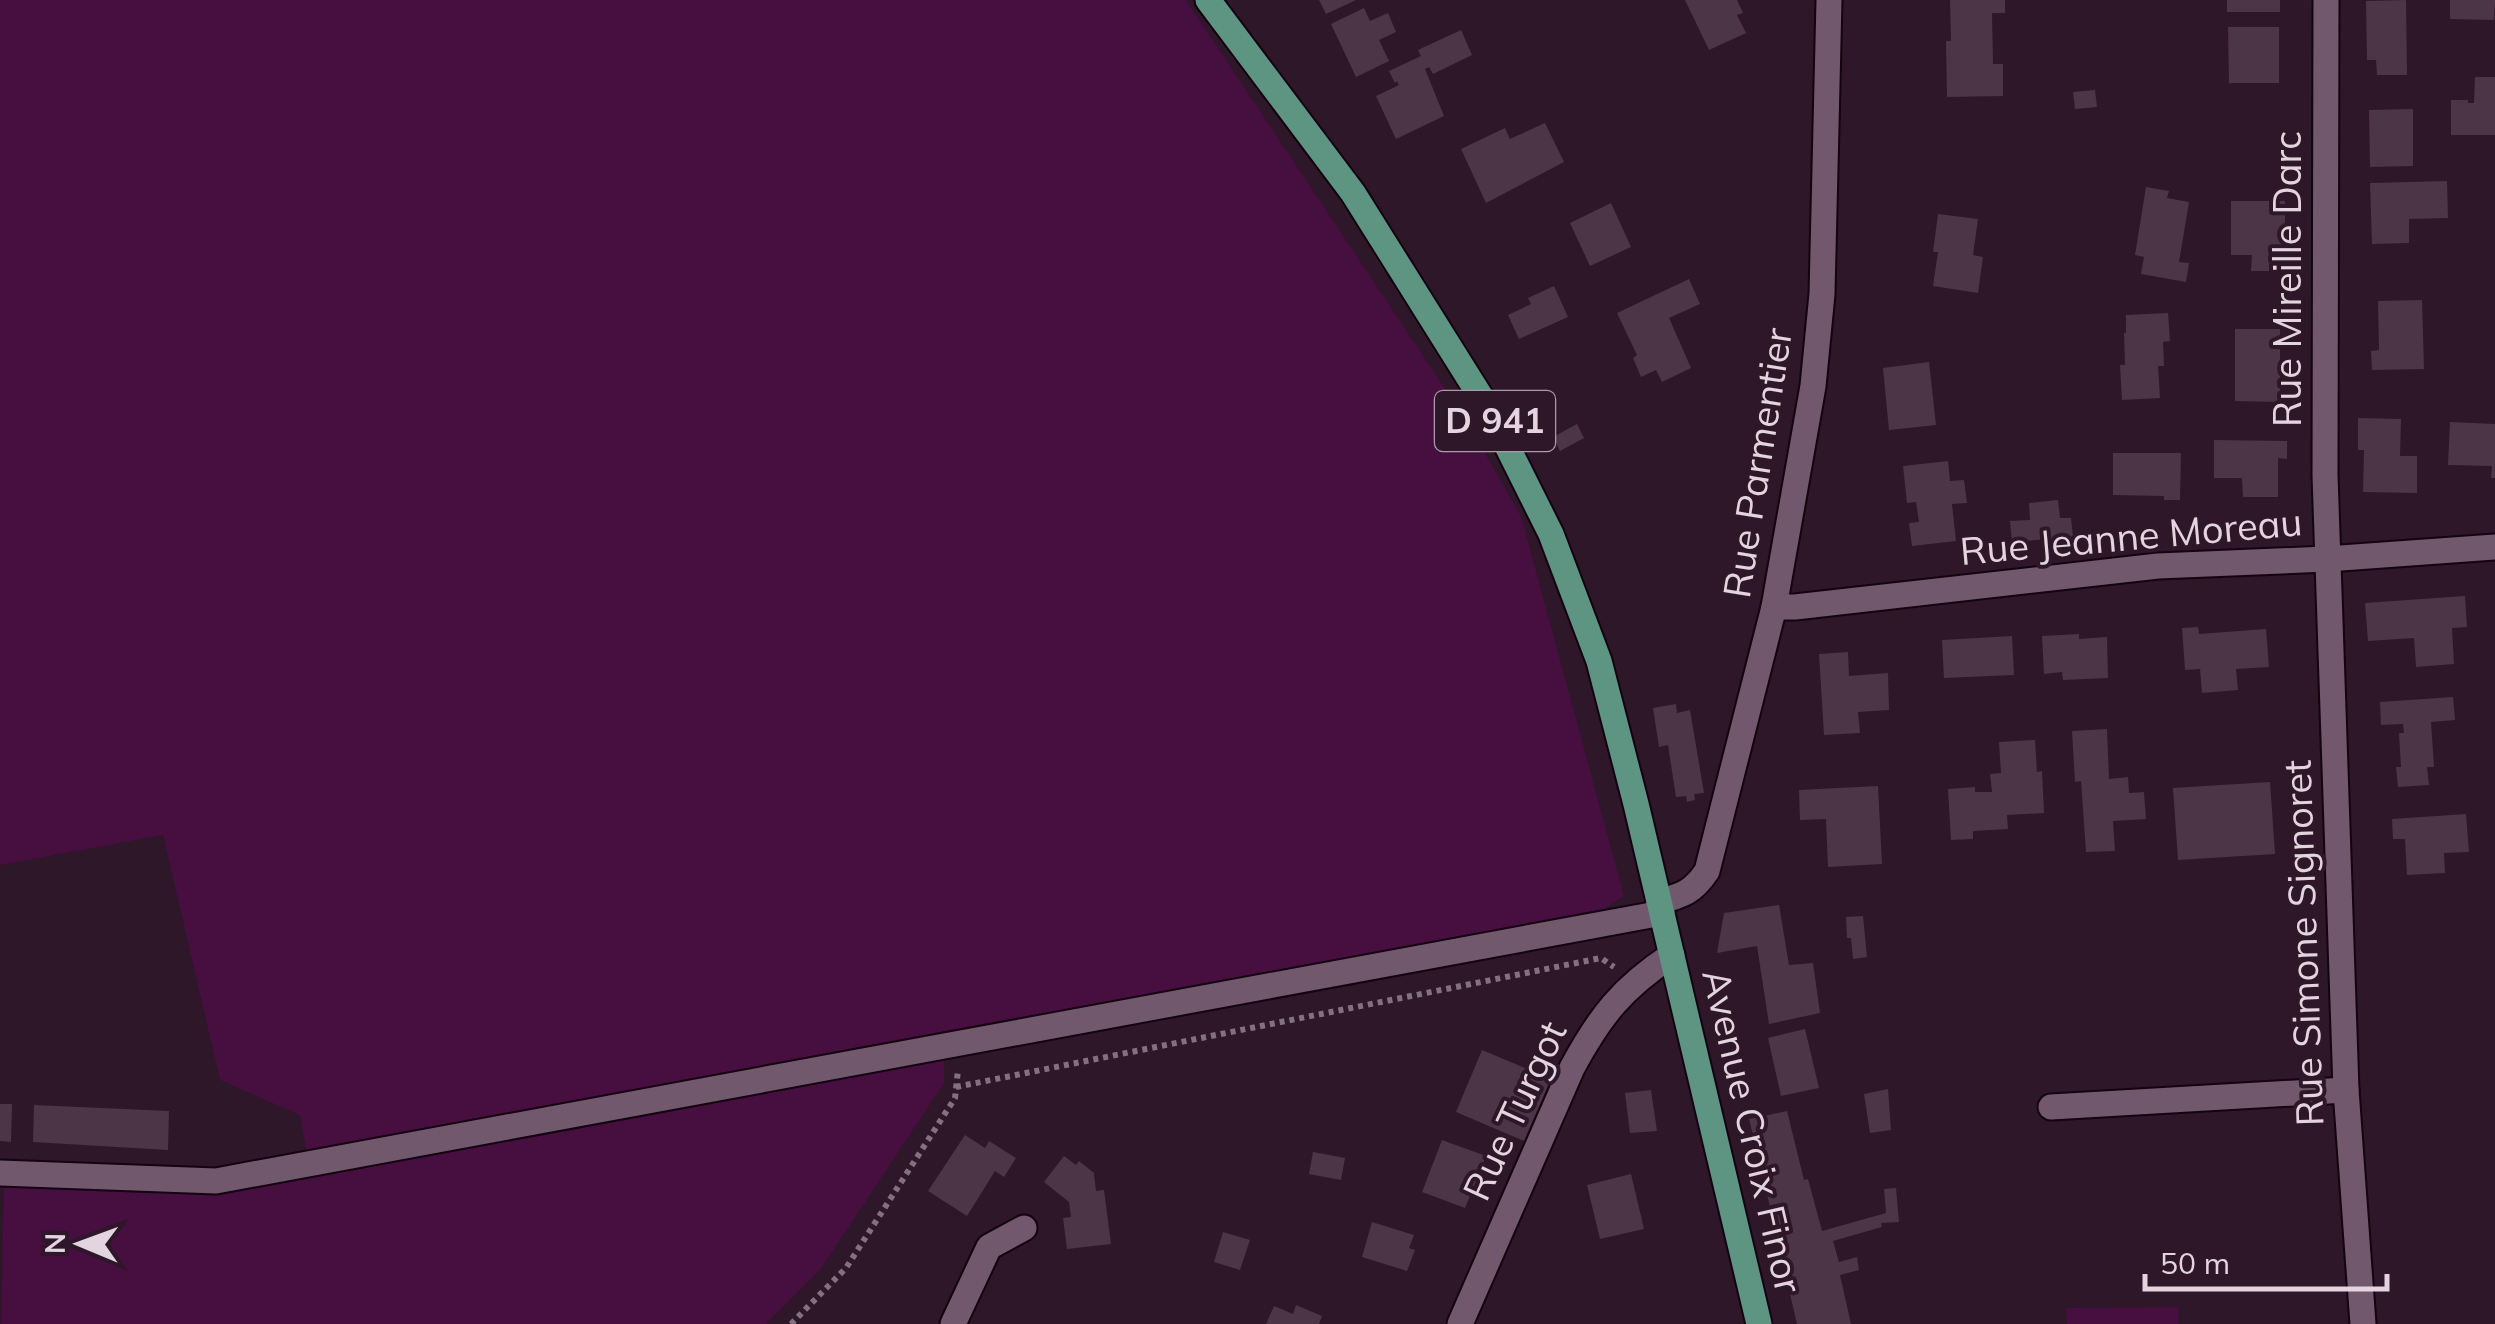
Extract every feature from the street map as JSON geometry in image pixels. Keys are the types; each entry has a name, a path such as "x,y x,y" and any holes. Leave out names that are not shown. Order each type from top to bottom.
{"main road":[{"name":"D 941","path":"1208,0 1352,193 1489,410 1551,534 1599,661 1672,955"},
{"name":"Avenue Croix Finor","path":"1672,955 1759,1324"}],"street":[{"name":"Rue Parmentier","path":"0,1173 216,1181 1660,907 1688,892 1708,871 1774,607 1813,386 1822,294 1829,0"},
{"name":"Rue Mireille Darc","path":"2326,0 2324,475 2328,559"},
{"name":"Rue Jeanne Moreau","path":"1774,607 2158,566 2495,547"},
{"name":"Rue Simone Signoret","path":"2328,559 2346,1090 2363,1324"},
{"name":"Rue Turgot","path":"1460,1324 1591,1032 1634,982 1672,955"},
{"path":"2050,1106 2346,1090"},
{"path":"953,1324 988,1247 1024,1228"}],"path":[{"path":"792,1324 846,1268 955,1098 956,1087 1601,958 1634,982"}],"shaded area":[{"path":"0,0 1186,0 1464,417 1521,516 1624,896 1604,909 307,1154 300,1115 220,1080 163,835 0,865"},
{"path":"944,1059 944,1083 820,1270 766,1324 1,1324 4,1184 217,1192"},
{"path":"2178,1307 2179,1324 2067,1324 2066,1308"}],"building":[{"path":"1319,0 1356,0 1326,14"},
{"path":"1685,0 1737,0 1743,13 1737,15 1746,33 1709,50"},
{"path":"1950,0 2005,0 2005,13 1992,13 1993,64 2003,64 2003,96 1947,97"},
{"path":"2227,0 2280,0 2280,12 2227,12"},
{"path":"2406,0 2407,75 2377,75 2376,60 2367,60 2366,1"},
{"path":"2450,0 2495,0 2494,20 2450,19"},
{"path":"1364,8 1370,21 1388,13 1396,32 1379,40 1389,61 1356,77 1331,24"},
{"path":"2228,27 2279,27 2279,83 2229,83"},
{"path":"1461,30 1472,55 1433,74 1429,67 1425,69 1444,116 1396,139 1376,96 1399,85 1389,71 1421,56 1418,50"},
{"path":"2475,77 2495,77 2495,135 2451,135 2451,100 2474,103"},
{"path":"2095,90 2097,107 2075,109 2073,92"},
{"path":"2413,109 2413,166 2370,167 2369,110"},
{"path":"1545,123 1564,162 1486,203 1461,149 1505,128 1510,139"},
{"path":"2447,181 2448,218 2409,219 2409,243 2372,244 2370,183"},
{"path":"2146,187 2169,191 2167,198 2189,202 2179,262 2189,263 2186,282 2141,274 2144,257 2135,255"},
{"path":"2231,201 2285,201 2285,255 2281,271 2251,271 2252,255 2231,255"},
{"path":"1611,203 1631,247 1590,266 1570,223"},
{"path":"1938,214 1978,219 1973,255 1983,257 1978,293 1933,286"},
{"path":"1689,279 1700,304 1669,318 1691,368 1662,382 1656,370 1641,377 1633,358 1637,355 1617,313"},
{"path":"1554,286 1568,317 1519,339 1508,315 1531,304 1528,298"},
{"path":"2422,300 2424,369 2372,370 2371,351 2379,350 2378,301"},
{"path":"2168,313 2170,341 2163,342 2164,366 2158,366 2160,398 2122,400 2120,365 2125,365 2126,315"},
{"path":"2235,329 2280,329 2280,402 2235,401"},
{"path":"1929,362 1936,425 1889,430 1883,368"},
{"path":"2358,418 2401,419 2400,456 2417,456 2417,493 2363,492 2364,450 2358,450"},
{"path":"2450,422 2495,424 2495,478 2491,478 2492,466 2448,465"},
{"path":"1577,424 1584,438 1560,451 1553,437"},
{"path":"2214,440 2287,441 2287,459 2278,458 2278,497 2243,497 2242,478 2214,478"},
{"path":"2113,453 2181,453 2180,500 2113,495"},
{"path":"1948,461 1950,481 1964,480 1967,503 1952,504 1956,541 1912,546 1909,523 1919,522 1916,502 1907,503 1903,466"},
{"path":"2058,500 2060,518 2071,518 2073,537 2012,542 2010,521 2030,520 2029,503"},
{"path":"2465,596 2467,627 2452,628 2454,664 2416,667 2414,638 2368,641 2365,603"},
{"path":"2198,627 2199,634 2266,629 2269,667 2236,669 2238,690 2202,693 2200,669 2185,670 2182,628"},
{"path":"2079,634 2079,639 2107,637 2108,678 2063,680 2062,672 2044,674 2042,636"},
{"path":"2012,636 2014,675 1944,678 1942,640"},
{"path":"1848,652 1849,676 1888,673 1889,710 1858,712 1860,733 1824,735 1819,654"},
{"path":"2453,697 2455,720 2431,722 2434,767 2427,767 2429,785 2398,787 2396,767 2401,767 2399,733 2404,733 2403,724 2381,725 2380,702"},
{"path":"1676,704 1677,713 1690,710 1704,793 1694,794 1695,800 1687,802 1686,796 1676,797 1668,745 1659,747 1653,708"},
{"path":"2107,729 2109,779 2128,777 2129,793 2144,792 2146,819 2113,821 2115,851 2086,852 2081,781 2075,782 2072,731"},
{"path":"2035,740 2037,772 2042,771 2044,813 2007,815 2008,829 1973,831 1973,839 1951,840 1948,789 1975,787 1975,792 1992,792 1990,774 2001,773 1999,742"},
{"path":"2270,782 2275,854 2178,860 2173,788"},
{"path":"1878,786 1882,864 1828,867 1826,819 1800,820 1799,790"},
{"path":"2466,814 2469,852 2444,853 2445,873 2407,875 2405,839 2393,839 2392,819"},
{"path":"1779,905 1789,965 1813,963 1820,1013 1769,1024 1757,946 1717,953 1724,913"},
{"path":"1863,916 1867,957 1853,959 1846,917"},
{"path":"1805,1029 1819,1088 1781,1096 1768,1038"},
{"path":"1482,1050 1551,1079 1524,1141 1456,1112"},
{"path":"1888,1089 1891,1130 1870,1133 1864,1094"},
{"path":"1651,1090 1657,1131 1630,1133 1625,1093"},
{"path":"0,1104 12,1104 11,1142 0,1141"},
{"path":"34,1105 169,1111 168,1150 33,1142"},
{"path":"1787,1111 1822,1231 1886,1213 1884,1189 1896,1188 1899,1222 1881,1223 1882,1227 1833,1241 1839,1262 1857,1257 1859,1270 1840,1275 1851,1324 1797,1324 1766,1190 1771,1188 1766,1170 1762,1171 1749,1119"},
{"path":"965,1135 985,1148 989,1141 1016,1158 1004,1177 995,1171 967,1216 928,1191"},
{"path":"1442,1140 1486,1156 1465,1208 1422,1192"},
{"path":"1313,1152 1345,1158 1341,1180 1309,1174"},
{"path":"1064,1156 1076,1165 1079,1161 1094,1173 1096,1191 1104,1190 1111,1244 1067,1249 1063,1218 1071,1217 1069,1202 1044,1182"},
{"path":"1631,1174 1644,1229 1600,1239 1587,1185"},
{"path":"1372,1222 1414,1235 1409,1248 1415,1250 1407,1271 1362,1257"},
{"path":"1223,1232 1250,1240 1240,1270 1214,1262"},
{"path":"1296,1305 1322,1316 1319,1324 1266,1324 1274,1306 1293,1314"}]}
